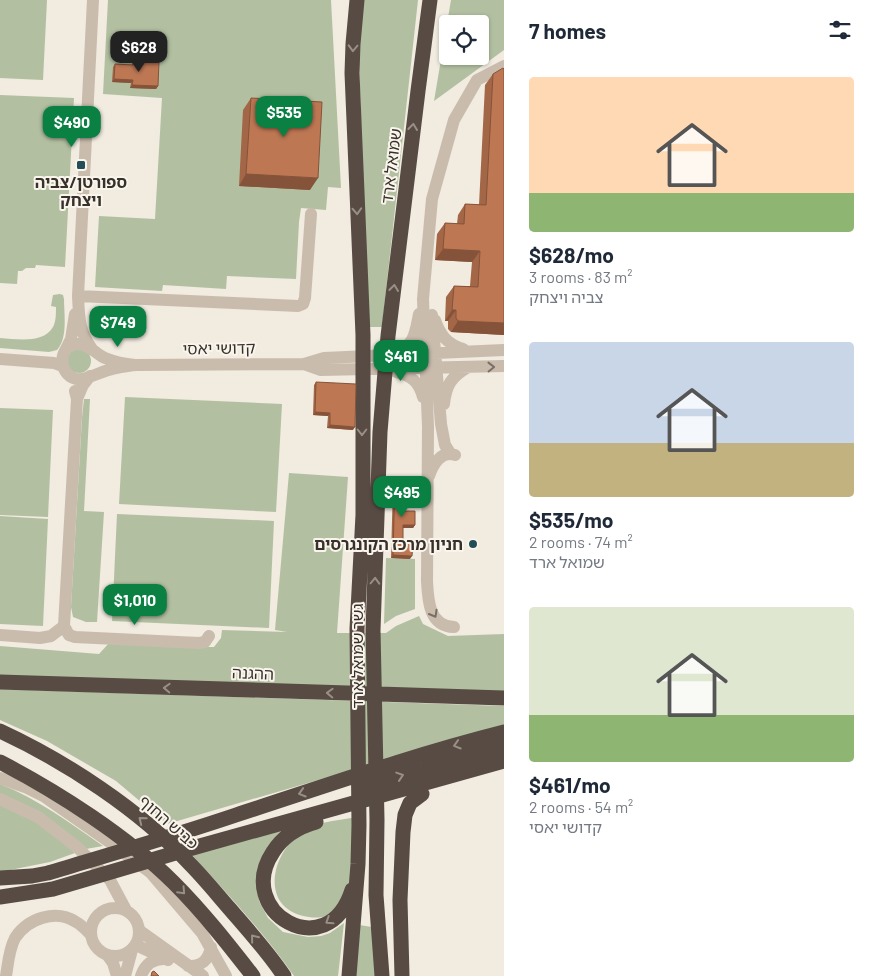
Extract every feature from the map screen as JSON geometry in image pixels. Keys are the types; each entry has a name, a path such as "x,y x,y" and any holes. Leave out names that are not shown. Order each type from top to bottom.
{"highway":[{"name":"שמואל ארד","path":"388,336 430,0"},
{"path":"426,38 435,0"},
{"name":"שמואל ארד","path":"355,5 352,44 352,92 363,335"},
{"name":"גשר שמואל ארד","path":"358,864 357,629 363,515 363,335"},
{"name":"גשר שמואל ארד","path":"382,976 376,895 373,630 380,432 388,336"},
{"name":"ההגנה","path":"0,682 504,698"},
{"name":"כביש החוף","path":"0,731 80,776 129,809 153,828 188,862 244,926 284,976"},
{"path":"0,878 32,876 78,864 236,816 329,784 468,741 504,732"},
{"path":"189,849 407,774 504,746"},
{"path":"6,897 53,889 504,761"},
{"path":"0,762 65,800 113,832 143,855 174,882 253,976"},
{"path":"358,864 347,902 341,912 324,925 300,927 287,923 270,906 263,874 266,862 284,837 313,822 422,794 452,783 478,767"},
{"path":"402,976 400,900 403,832 405,815 410,804 422,794"},
{"path":"349,976 358,864"}],"street":[{"path":"93,0 78,296 71,339 63,356 64,370 75,390 76,399 64,626 68,635 76,637 199,643 205,642 209,636"},
{"path":"435,425 426,299 426,271 432,199 454,120 477,80 504,66"},
{"path":"78,296 298,306 303,304 305,298 311,214"},
{"path":"76,399 97,363 97,358 85,340 82,331 78,296"},
{"path":"426,299 438,328 447,342 467,351"},
{"path":"391,356 410,345 426,299"},
{"path":"65,351 75,344 82,344 92,350"},
{"name":"קדושי יאסי","path":"92,350 112,361 135,365"},
{"name":"קדושי יאסי","path":"90,375 135,365 304,364 324,358 504,350"},
{"path":"0,359 54,363 77,379 90,375"},
{"name":"קדושי יאסי","path":"304,364 321,370 384,377 431,367 504,366"},
{"path":"454,627 438,621 431,613 428,601 428,480 435,425 448,385 456,374 468,367"},
{"path":"384,377 408,375 418,383 435,425 452,454 443,455 432,466 428,480"},
{"path":"0,635 40,638 51,636 64,626"},
{"path":"0,778 45,797 151,873 202,933 226,976"},
{"path":"0,798 38,817 77,846 110,880 126,910 135,918 140,931 189,971"},
{"path":"0,907 6,897"},
{"path":"91,935 94,920 98,915 112,908 126,910"},
{"path":"6,976 9,954 14,939 21,930 39,918 60,915 76,922 91,935 96,948 108,956 113,963 117,976"},
{"path":"125,976 140,931"},
{"path":"189,971 209,957 211,947"},
{"path":"133,950 135,976"},
{"path":"108,956 121,956 133,950 166,959 203,976"},
{"path":"141,976 143,970 151,961 166,959"}],"green space":[{"path":"0,0 47,0 43,80 0,78"},
{"path":"108,0 331,0 341,188 328,187 326,210 301,208 296,279 227,276 226,289 163,285 162,291 95,287 99,216 155,219 162,98 103,94"},
{"path":"363,0 418,0 382,327 367,327 359,53"},
{"path":"451,0 504,0 504,50 489,61 489,15 448,15"},
{"path":"440,65 483,65 434,101"},
{"path":"0,95 74,98 65,267 36,265 35,268 26,268 18,271 17,284 0,283"},
{"path":"53,295 63,295 64,299 65,326 63,339 57,350 49,352 0,348 0,338 29,339 43,336 49,332 54,325 56,317 56,307 51,306"},
{"path":"79,349 88,352 91,361 88,370 79,373 70,370 67,361 70,352"},
{"path":"125,397 282,404 276,512 119,504"},
{"path":"84,399 90,399 84,511 104,512 97,622 86,622 73,617 71,607"},
{"path":"0,408 53,410 48,517 0,515"},
{"path":"289,473 348,477 337,633 386,633 396,626 419,616 423,624 448,636 504,634 504,692 0,676 0,646 99,654 111,641 214,647 221,638 222,630 287,632 275,630"},
{"path":"117,514 274,521 269,628 112,621"},
{"path":"0,516 48,519 43,626 0,624"},
{"path":"386,558 415,559 415,609 396,616 384,624"},
{"path":"0,689 504,706 504,726 167,824 116,781 47,741 0,720"},
{"path":"0,784 41,804 103,846 86,849 0,795"},
{"path":"0,803 45,826 75,853 50,862 0,872"},
{"path":"309,817 281,834 258,883 259,901 268,918 283,932 308,937 321,936 330,933 344,923 338,976 294,976 232,898 191,854"},
{"path":"357,817 355,851 351,875 348,887 339,906 333,912 317,918 292,912 281,903 276,891 275,877 278,863 286,849 296,837 309,828 326,822"},
{"path":"359,925 372,927 376,976 354,976"}],"building":[{"path":"134,61 159,62 158,86 132,85 133,80 114,79 115,64 133,65"},
{"path":"503,68 504,323 458,321 456,310 452,310 454,286 478,287 480,251 443,249 445,223 464,224 465,204 486,205 493,74"},
{"path":"251,98 322,102 318,178 246,174"},
{"path":"316,382 356,384 355,427 330,425 330,413 315,412"},
{"path":"395,480 415,481 414,494 404,494 404,511 415,511 415,525 403,525 403,543 413,543 412,556 393,555"},
{"path":"154,971 159,976 151,976"}],"place":[{"name":"ספורטן/צביה ויצחק","path":"81,165"},
{"name":"חניון מרכז הקונגרסים","path":"473,544"}]}
